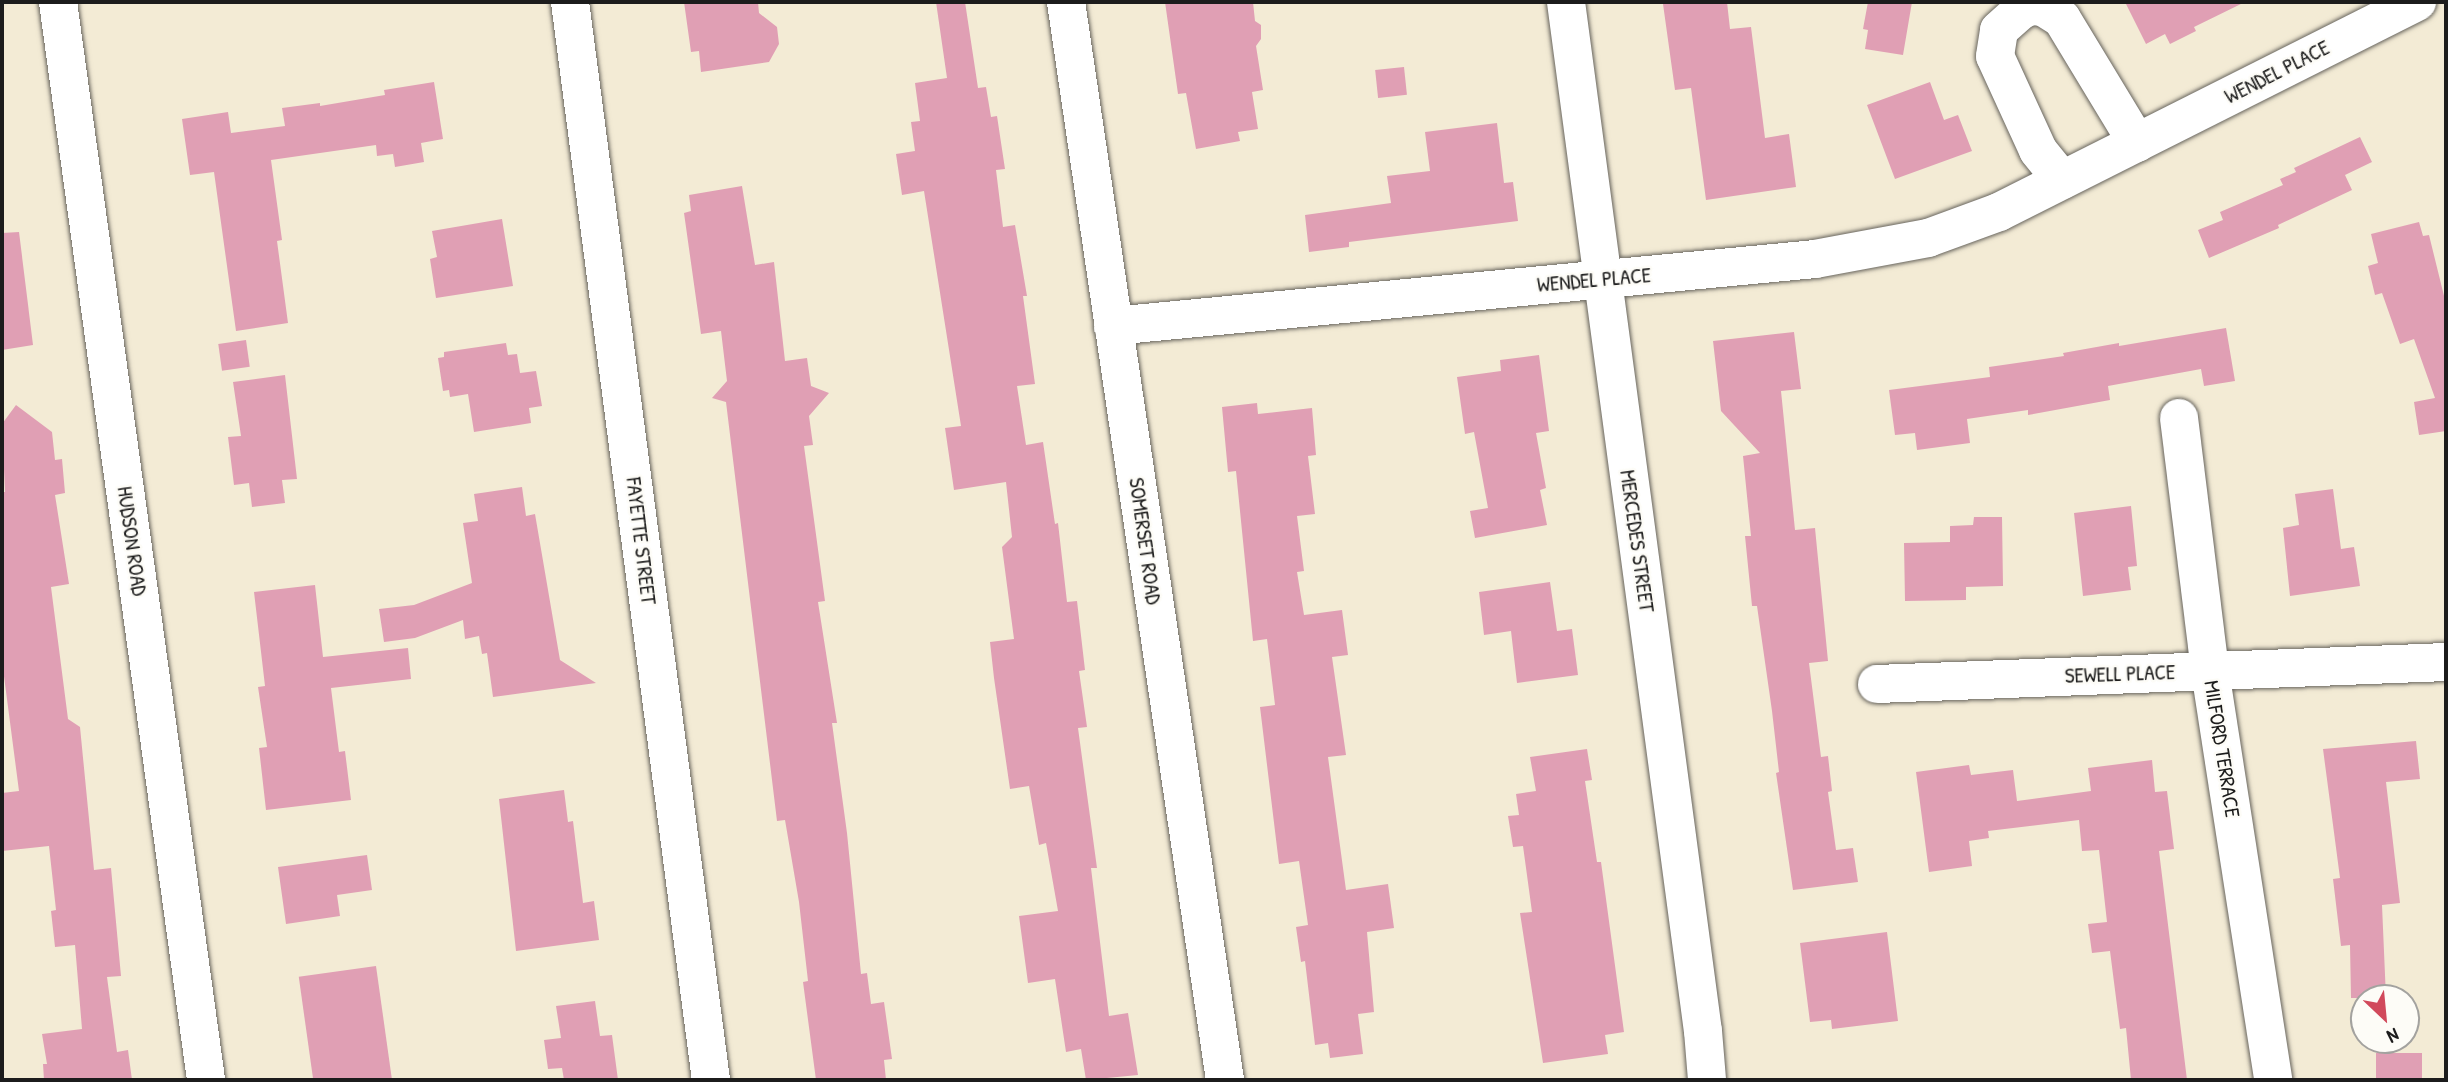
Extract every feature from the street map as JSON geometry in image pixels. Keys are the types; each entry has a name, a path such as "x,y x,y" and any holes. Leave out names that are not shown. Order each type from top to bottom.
{"street":[{"name":"HUDSON ROAD","path":"58,2 206,1080"},
{"name":"FAYETTE STREET","path":"570,2 711,1080"},
{"name":"SOMERSET ROAD","path":"1066,2 1224,1080"},
{"name":"MERCEDES STREET","path":"1566,2 1703,1031 1707,1080"},
{"name":"WENDEL PLACE","path":"1113,326 1865,252 1928,238 1999,212 2417,2"},
{"path":"2062,180 2038,150 1996,57 1999,30 2020,11 2030,6 2043,8 2062,19 2137,143"},
{"name":"MILFORD TERRACE","path":"2179,418 2210,671 2273,1080"},
{"name":"SEWELL PLACE","path":"1877,684 2446,662"}],"building":[{"path":"684,2 758,2 759,13 777,27 779,44 769,62 701,72 699,51 691,52"},
{"path":"936,2 965,2 978,88 986,87 991,117 997,116 1005,169 996,170 1003,227 1015,225 1027,296 1023,296 1035,384 1017,386 1026,445 1043,442 1055,524 1058,523 1067,602 1077,601 1085,670 1079,671 1087,727 1078,728 1097,868 1091,868 1109,1016 1128,1013 1138,1075 1086,1080 1081,1049 1066,1052 1055,979 1028,983 1019,916 1058,911 1046,843 1039,845 1029,786 1010,789 994,678 990,642 1014,639 1002,547 1012,537 1006,482 954,490 945,428 961,426 924,191 902,195 896,154 915,151 911,122 920,121 915,83 947,78"},
{"path":"1165,2 1253,2 1255,21 1261,25 1261,39 1256,46 1263,90 1252,92 1258,129 1238,132 1240,141 1196,149 1186,93 1178,94"},
{"path":"1727,2 1730,29 1751,27 1765,138 1789,134 1796,187 1706,200 1691,88 1675,90 1663,4"},
{"path":"1868,2 1912,2 1903,55 1865,49 1868,30 1863,29"},
{"path":"2125,2 2245,2 2194,27 2196,31 2170,44 2165,34 2146,44"},
{"path":"1404,67 1407,95 1378,98 1375,70"},
{"path":"434,82 443,139 421,143 424,162 395,167 393,154 377,156 376,145 271,160 282,240 277,241 288,323 236,331 214,172 190,175 182,119 228,112 231,133 285,126 282,108 320,103 320,106 385,95 384,90"},
{"path":"1930,82 1944,120 1958,115 1972,151 1895,179 1867,105"},
{"path":"1497,123 1504,183 1513,182 1518,221 1349,242 1349,247 1309,252 1305,215 1391,203 1387,176 1430,171 1425,132"},
{"path":"2360,137 2372,162 2345,175 2352,190 2278,225 2279,228 2209,258 2198,230 2223,220 2220,212 2283,185 2280,179 2296,172 2294,168"},
{"path":"742,186 755,265 774,262 785,361 807,358 811,386 829,393 809,416 813,445 804,446 825,601 818,602 837,723 832,723 847,833 861,974 867,973 871,1004 884,1002 892,1059 884,1060 886,1080 816,1080 803,982 808,981 799,902 785,820 777,821 726,402 712,398 727,381 721,331 701,334 684,213 691,211 689,195"},
{"path":"502,219 513,286 436,298 430,259 437,257 432,231"},
{"path":"2419,222 2423,236 2429,235 2446,304 2446,431 2419,435 2414,402 2435,398 2414,339 2400,344 2382,293 2375,295 2368,266 2378,263 2371,234"},
{"path":"19,232 33,345 2,350 2,233"},
{"path":"2226,328 2235,381 2204,386 2201,369 2108,386 2110,400 2028,415 2028,410 1967,419 1970,443 1917,450 1915,433 1895,435 1889,390 1990,377 1989,367 2064,356 2063,353 2119,343 2119,346"},
{"path":"1794,332 1801,389 1781,391 1795,530 1815,528 1828,661 1809,663 1821,757 1828,756 1832,791 1828,792 1836,850 1853,848 1858,882 1793,890 1776,773 1779,772 1772,711 1757,606 1752,606 1745,536 1751,536 1743,456 1760,453 1721,411 1713,341"},
{"path":"246,340 250,367 222,371 218,344"},
{"path":"506,343 508,355 517,354 520,373 536,371 542,406 529,408 531,423 474,432 468,394 450,397 449,390 443,391 438,358 444,357 444,352"},
{"path":"1539,355 1549,431 1536,433 1546,488 1540,490 1547,525 1475,538 1470,511 1488,508 1474,432 1465,434 1457,377 1501,371 1500,360"},
{"path":"285,375 297,479 282,480 285,503 252,507 249,483 234,485 228,437 241,436 233,382"},
{"path":"1257,403 1258,414 1312,408 1316,455 1308,456 1315,514 1297,516 1304,571 1297,572 1304,615 1342,610 1348,655 1332,657 1346,755 1328,757 1346,890 1388,884 1394,928 1367,932 1374,1012 1358,1014 1363,1054 1330,1058 1328,1043 1315,1045 1305,961 1301,962 1296,927 1308,925 1299,861 1279,864 1260,707 1275,705 1267,639 1253,641 1236,471 1228,472 1222,407"},
{"path":"16,405 52,432 55,460 62,459 65,493 55,495 69,584 51,587 68,719 80,727 94,870 111,868 121,976 107,977 117,1052 128,1050 132,1080 44,1080 43,1064 47,1064 42,1034 82,1029 75,945 55,947 51,911 56,910 49,846 2,851 2,793 19,791 2,661 2,492 5,492 2,424"},
{"path":"522,487 526,516 535,514 560,660 596,683 493,697 487,653 482,654 479,636 465,639 463,620 415,638 384,642 379,609 414,605 472,583 463,523 478,521 474,494"},
{"path":"2333,489 2341,549 2354,547 2360,586 2290,596 2283,528 2299,525 2295,494"},
{"path":"2131,506 2137,566 2128,567 2131,590 2083,596 2074,513"},
{"path":"1974,517 2002,517 2003,586 1966,587 1966,600 1905,601 1904,543 1950,542 1950,526 1973,525"},
{"path":"1550,582 1557,631 1572,629 1578,675 1517,683 1511,631 1484,635 1479,592"},
{"path":"315,585 323,657 408,648 411,679 331,688 339,752 345,751 351,800 266,810 259,748 267,747 258,687 265,686 254,592"},
{"path":"2416,741 2420,779 2386,782 2400,903 2382,905 2385,984 2351,984 2350,945 2341,946 2333,879 2340,878 2323,749"},
{"path":"1587,749 1592,780 1585,781 1597,862 1601,862 1624,1032 1605,1035 1608,1054 1543,1063 1520,913 1532,912 1523,846 1513,847 1508,816 1519,815 1516,794 1536,791 1530,757"},
{"path":"2152,760 2155,792 2167,791 2174,849 2159,851 2187,1080 2131,1080 2126,1028 2120,1029 2110,951 2092,953 2088,924 2107,922 2099,850 2082,851 2079,820 1988,831 1989,838 1969,841 1972,866 1929,872 1916,772 1969,765 1971,775 2013,770 2017,801 2091,791 2088,768"},
{"path":"564,790 568,822 573,821 583,903 594,901 599,940 516,951 499,799"},
{"path":"367,855 372,890 337,895 340,916 286,924 278,867"},
{"path":"1887,932 1898,1021 1832,1029 1831,1020 1810,1022 1800,943"},
{"path":"376,966 392,1080 313,1080 299,977"},
{"path":"595,1001 600,1036 612,1035 618,1080 564,1080 562,1068 548,1069 544,1040 561,1038 556,1006"},
{"path":"2420,1053 2422,1080 2376,1080 2376,1054"}]}
